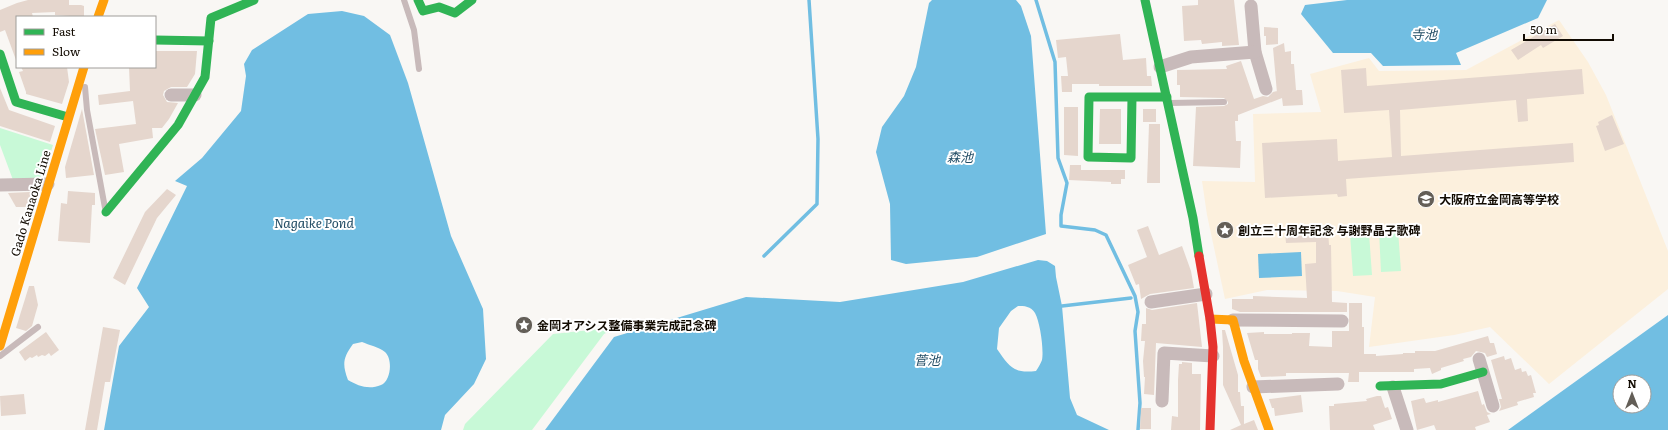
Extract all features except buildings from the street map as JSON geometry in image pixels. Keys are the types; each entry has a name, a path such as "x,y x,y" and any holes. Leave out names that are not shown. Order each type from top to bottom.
{"street":[{"path":"98,16 104,0"},
{"path":"106,212 178,125 205,77 211,18 254,0"},
{"path":"418,0 423,11 435,6 446,8 455,13 472,0"},
{"path":"1145,0 1193,218 1210,319 1213,356 1210,430"},
{"path":"1251,6 1255,52 1266,89"},
{"path":"156,40 209,41"},
{"path":"1160,67 1191,57 1255,52"},
{"path":"0,54 16,102 68,117"},
{"name":"Gado Kanaoka Line","path":"0,346 83,69"},
{"path":"171,95 195,95"},
{"path":"1132,97 1131,158 1088,157 1090,97 1132,97 1167,100"},
{"path":"0,185 48,184"},
{"path":"1151,302 1206,294"},
{"path":"1210,319 1342,320"},
{"path":"1233,320 1244,361 1269,430"},
{"path":"1162,401 1164,353 1213,356"},
{"path":"1479,359 1493,406"},
{"path":"1380,386 1393,387 1441,384 1483,372"},
{"path":"1253,387 1338,384"},
{"path":"1393,387 1407,430"}],"lane":[{"path":"404,0 414,30 419,69"},
{"path":"83,69 87,110 106,212"},
{"path":"1167,100 1224,102"},
{"path":"0,356 38,327"}],"shaded area":[{"name":"大阪府立金岡高等学校","path":"1559,20 1588,62 1606,95 1668,251 1668,289 1549,384 1490,327 1454,335 1369,347 1375,297 1337,291 1267,290 1225,299 1207,215 1202,181 1255,182 1253,114 1321,112 1310,74 1369,58 1379,71 1466,70"}],"green space":[{"path":"0,128 53,145 48,164 43,175 39,178 33,179 13,180 0,145"},
{"path":"1398,230 1401,271 1381,272 1379,231"},
{"path":"1369,233 1372,275 1353,276 1350,234"},
{"path":"618,327 604,334 532,430 463,430 465,424 553,334"}],"water":[{"name":"森池","path":"932,0 1016,0 1021,6 1031,36 1046,234 977,257 906,264 891,260 890,204 876,152 882,127 904,96 916,67 929,3"},
{"name":"寺池","path":"1347,0 1547,0 1538,18 1456,53 1461,65 1383,66 1371,53 1333,53 1301,14 1305,5"},
{"name":"Nagaike Pond","path":"342,11 364,16 390,35 408,83 451,236 483,309 486,359 474,384 445,415 441,430 104,430 119,346 149,307 137,288 187,186 175,181 202,158 241,111 246,76 244,64 252,50 308,14","holes":["362,342 377,347 388,355 390,364 389,375 381,385 364,387 348,380 344,365 345,357 353,344"]},
{"path":"1301,252 1302,276 1259,278 1258,254"},
{"name":"菅池","path":"1038,260 1047,261 1055,266 1062,306 1070,398 1077,415 1109,430 545,430 614,337 746,297 840,302 963,282","holes":["1018,306 1032,309 1035,313 1040,329 1042,361 1036,371 1028,372 1012,368 997,349 999,328 1011,311"]},
{"path":"1668,315 1668,430 1508,430"}],"waterway":[{"path":"764,256 817,204 818,139 809,0"},
{"path":"1036,0 1055,62 1058,158 1067,183 1061,215 1061,226 1095,230 1106,235 1135,296 1138,312 1135,331 1140,403 1138,430"},
{"path":"1062,306 1131,298"}],"traffic: fast":[{"path":"106,212 178,125 205,77 211,18 254,0"},
{"path":"418,0 423,11 439,7 455,13 472,0"},
{"path":"1145,0 1193,218 1199,256"},
{"path":"156,40 209,41"},
{"path":"0,54 16,102 68,117"},
{"path":"1132,97 1131,158 1088,157 1089,97 1167,97"},
{"path":"1380,386 1441,384 1483,372"}],"traffic: slow":[{"path":"98,16 104,0"},
{"path":"0,346 84,68"},
{"path":"1210,319 1233,320 1244,361 1269,430"}],"traffic: jam":[{"path":"1199,256 1210,319 1213,347 1210,430"}],"place":[{"name":"大阪府立金岡高等学校","path":"1426,199"},
{"name":"創立三十周年記念 与謝野晶子歌碑","path":"1225,230"},
{"name":"金岡オアシス整備事業完成記念碑","path":"524,325"}]}
